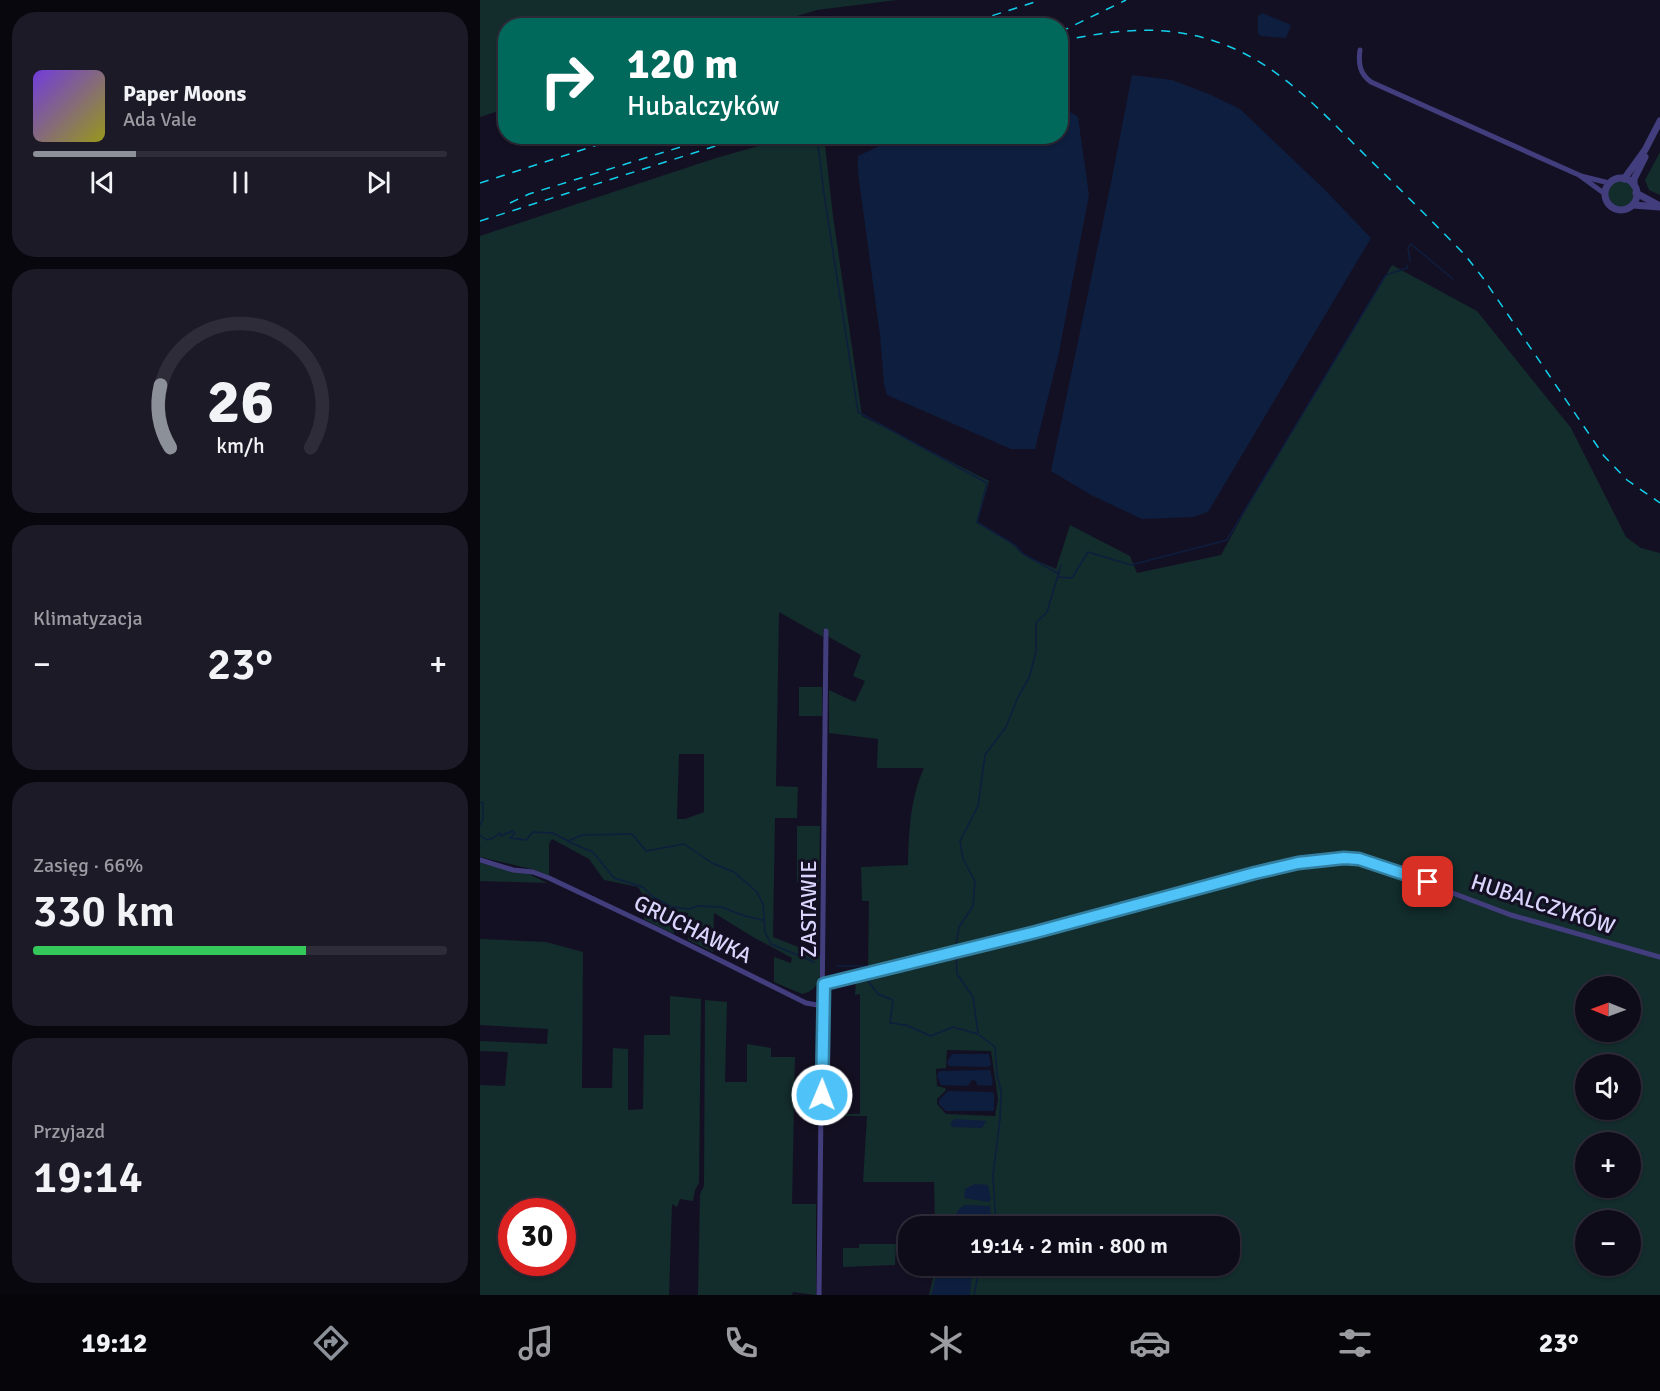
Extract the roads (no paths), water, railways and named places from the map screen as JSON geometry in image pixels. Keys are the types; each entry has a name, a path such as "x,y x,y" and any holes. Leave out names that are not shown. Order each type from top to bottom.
{"street":[{"path":"1360,50 1360,68 1371,82 1579,175 1609,183"},
{"path":"1624,179 1645,150 1660,121"},
{"path":"1633,205 1636,175 1660,132"},
{"path":"1579,175 1605,194"},
{"path":"1624,179 1660,207 1633,205 1625,210 1613,209 1607,203 1605,194 1609,183 1624,179"},
{"name":"ZASTAWIE","path":"819,1295 826,631"},
{"name":"HUBALCZYKÓW","path":"824,984 1036,932 1255,873 1298,863 1344,858 1359,859 1378,865 1511,915 1660,957"},
{"name":"GRUCHAWKA","path":"480,860 549,878 806,1003 823,1006"}],"water":[{"path":"1262,13 1291,25 1286,38 1258,34 1258,16"},
{"path":"1132,75 1172,80 1240,109 1324,189 1371,238 1208,512 1193,517 1142,519 1091,495 1051,471"},
{"path":"1068,111 1078,117 1089,195 1058,357 1035,449 1011,449 887,395 858,173 858,156 879,146 892,144 1068,144"},
{"path":"952,1054 989,1054 991,1065 988,1067 949,1066 947,1062"},
{"path":"990,1070 993,1083 991,1086 977,1085 976,1081 972,1080 968,1086 941,1085 937,1076 939,1071"},
{"path":"948,1091 992,1092 994,1111 946,1111 939,1104 939,1100"},
{"path":"955,1119 987,1121 982,1128 952,1127 950,1123"},
{"path":"975,1184 988,1185 991,1199 989,1202 964,1198 965,1189"},
{"path":"966,1205 990,1206 991,1216 956,1216 961,1207"},
{"path":"936,1276 972,1276 970,1295 931,1295"}],"waterway":[{"path":"818,144 858,412 987,483 977,522 1003,538"},
{"path":"1410,261 1408,248 1411,244 1453,279"},
{"path":"1058,577 1072,578 1088,552 1131,565 1227,540 1386,275 1407,268 1408,265"},
{"path":"1005,539 1023,554 1059,574"},
{"path":"956,945 959,927 973,906 975,881 963,859 960,841 978,806 985,755 1006,727 1018,697 1029,678 1036,652 1036,623 1047,612 1061,565"},
{"path":"480,802 483,803 483,819 480,825"},
{"path":"480,835 487,840 500,833 501,836 512,831 515,833 510,838 526,840 533,832 553,833 568,841 583,835 632,834 646,851 684,844 712,863 734,872 757,892 763,904 765,932 771,944 814,962"},
{"path":"569,842 593,852 614,878 643,887 653,897 672,907 690,909 697,906 721,907 763,920"},
{"path":"956,955 957,974 973,997 978,1033"},
{"path":"837,966 865,966"},
{"path":"868,981 878,994 893,1000 890,1023 906,1025 931,1036 953,1027 978,1034 995,1047 997,1075 1001,1091 993,1175 995,1216"},
{"path":"974,1295 978,1276"}],"railway":[{"path":"985,18 1041,0"},
{"path":"1068,28 1126,0"},
{"path":"1068,39 1139,30 1197,36 1226,45 1277,74 1321,111 1465,255 1604,456 1627,480 1660,503"},
{"path":"480,183 600,144"},
{"path":"510,203 529,194 690,144"},
{"path":"480,221 722,144"}]}
